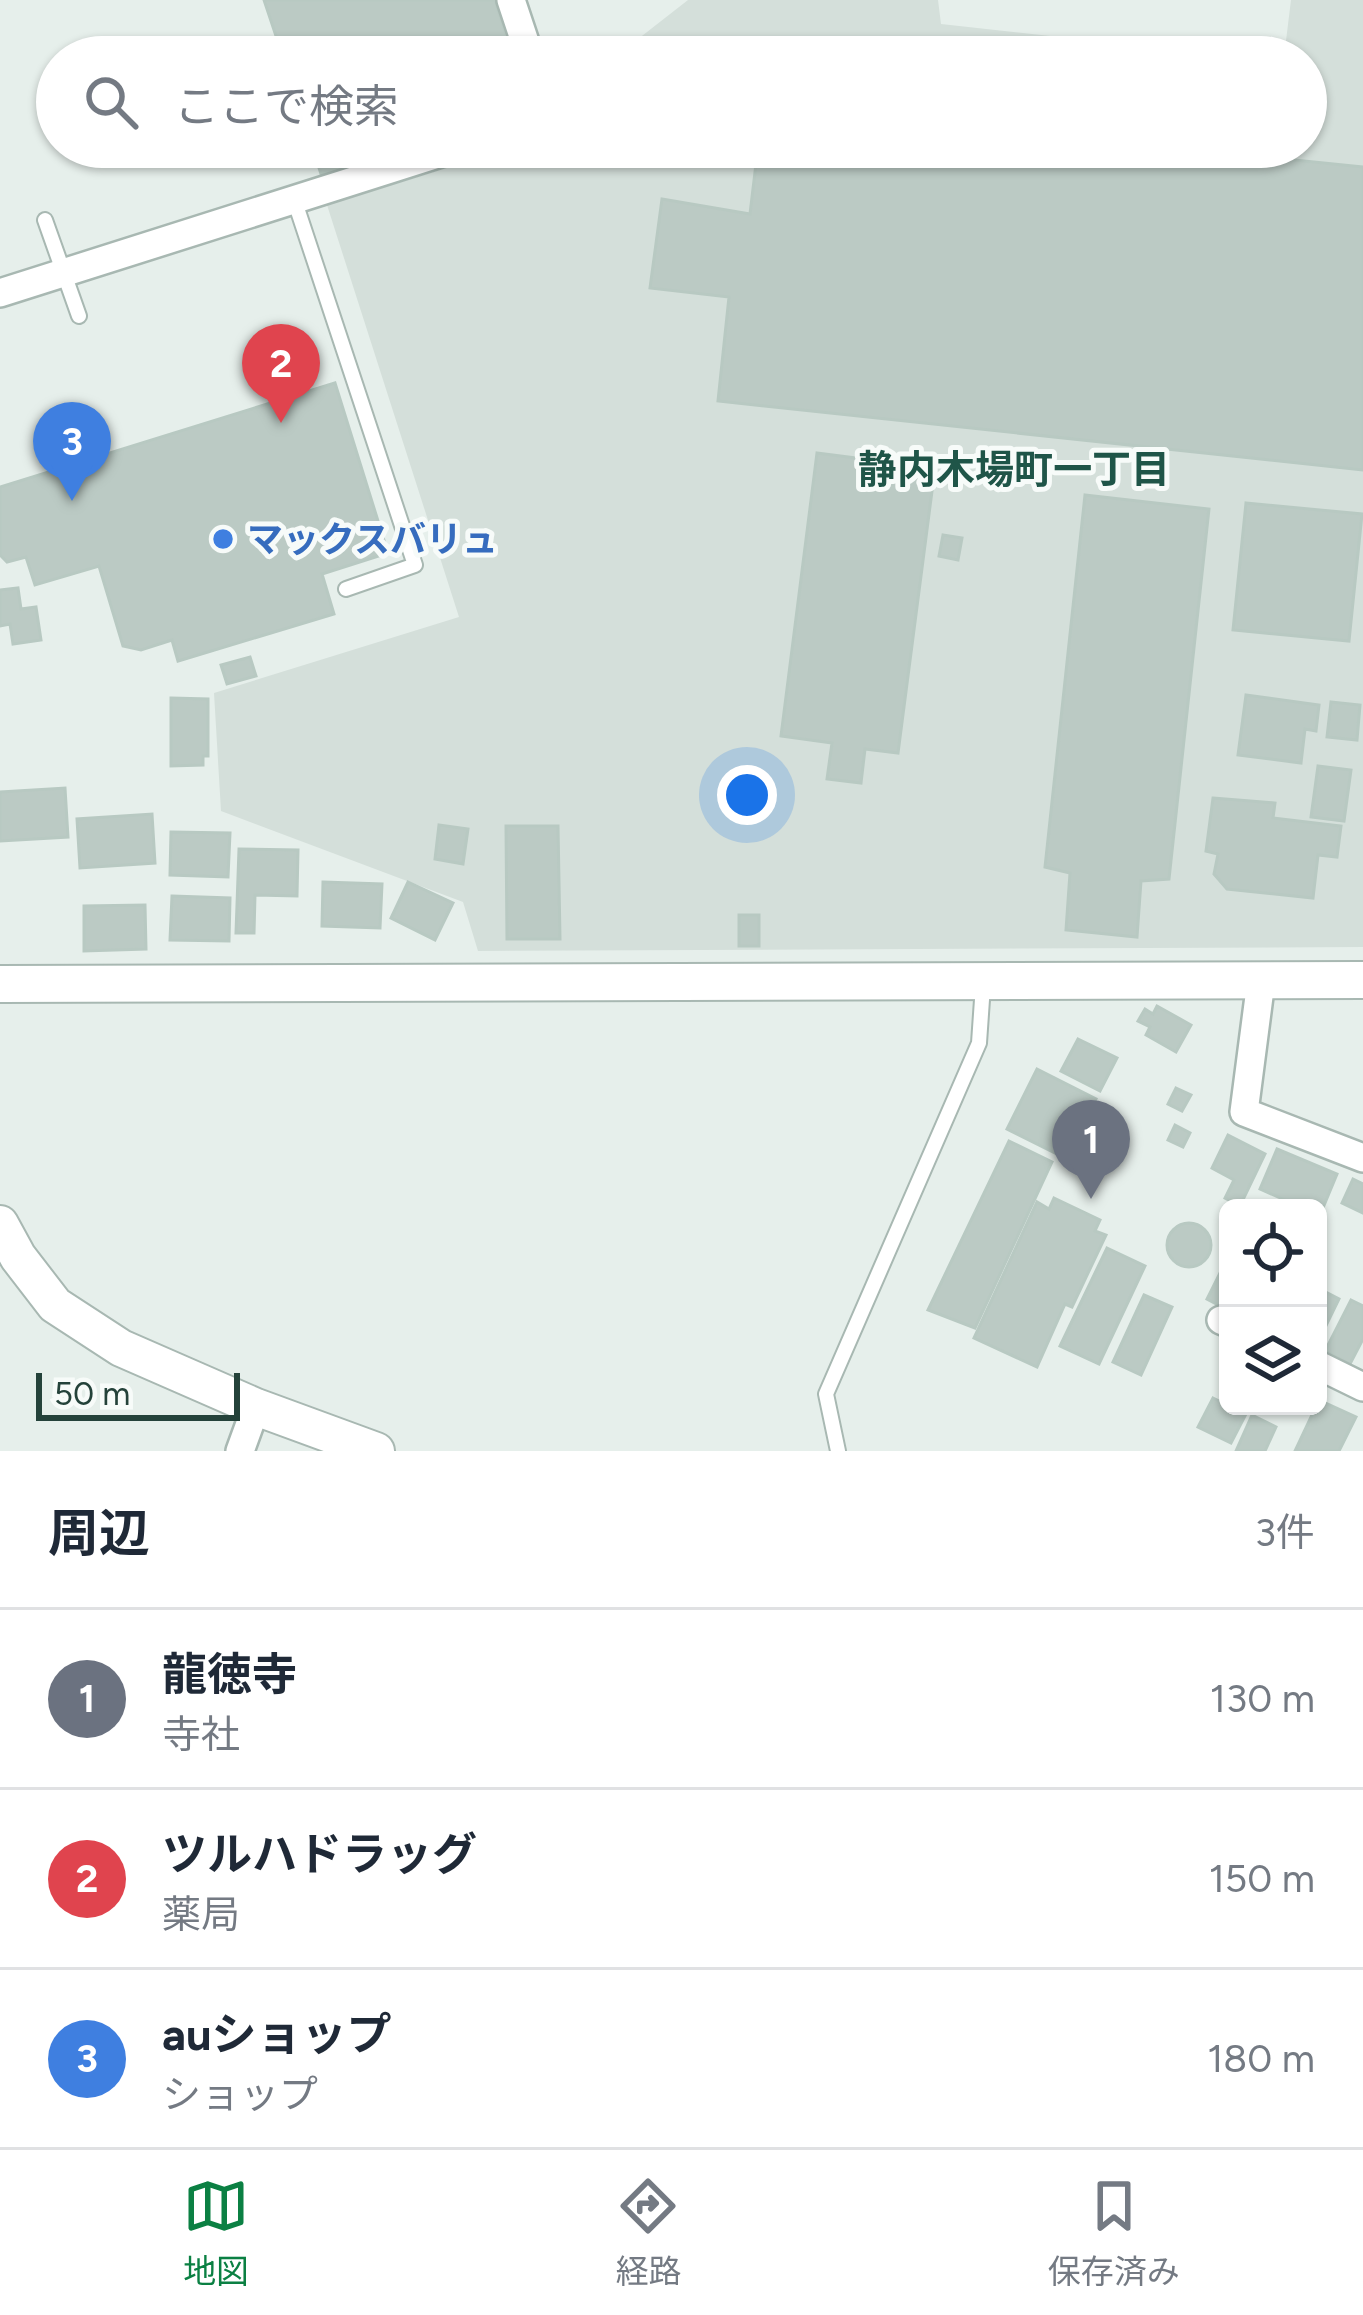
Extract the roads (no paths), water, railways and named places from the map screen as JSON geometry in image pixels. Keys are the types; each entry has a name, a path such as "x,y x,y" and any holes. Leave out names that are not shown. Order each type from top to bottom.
{"street":[{"path":"511,0 523,36"},
{"path":"0,293 393,168"},
{"path":"0,984 1363,980"},
{"path":"1261,981 1244,1112 1363,1158"},
{"path":"0,1224 18,1257 56,1305 122,1348 256,1407 376,1451"},
{"path":"1327,1369 1363,1387"},
{"path":"240,1451 256,1407"}],"lane":[{"path":"294,199 415,565 346,589"},
{"path":"45,220 79,316"},
{"path":"838,1451 826,1394 979,1042 983,982"}],"place":[{"name":"ツルハドラッグ","path":"281,423"},
{"name":"auショップ","path":"72,501"},
{"name":"マックスバリュ","path":"223,539"},
{"name":"龍徳寺","path":"1091,1199"}],"district":[{"name":"静内木場町一丁目","path":"1014,469"}]}
